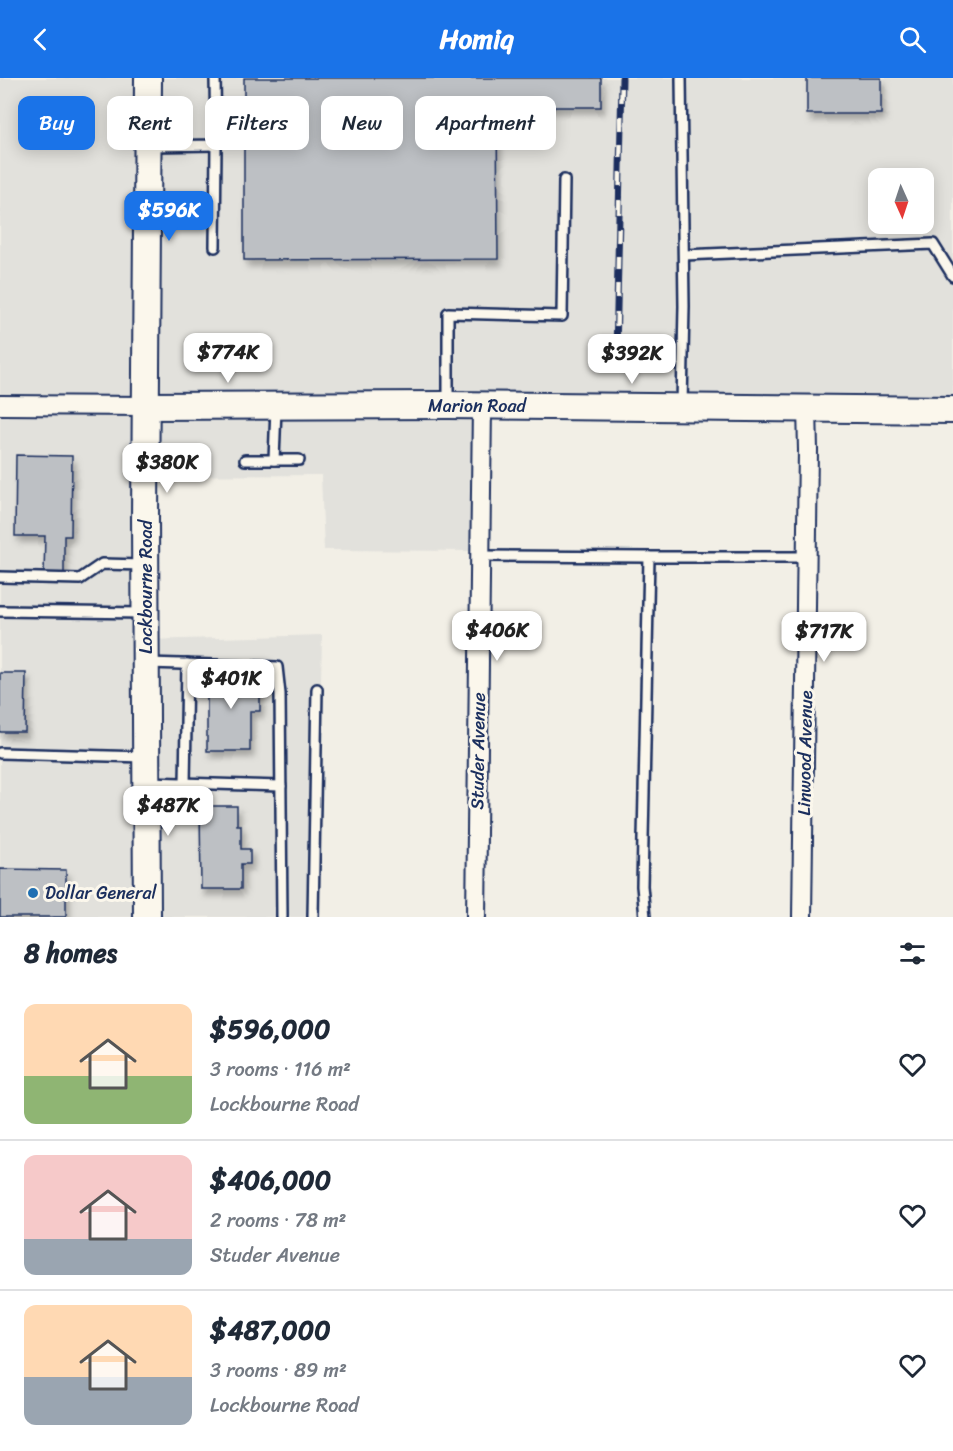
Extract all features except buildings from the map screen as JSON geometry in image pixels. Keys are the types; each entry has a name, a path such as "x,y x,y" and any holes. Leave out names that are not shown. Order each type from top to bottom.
{"main road":[{"name":"Lockbourne Road","path":"148,78 148,96"},
{"name":"Lockbourne Road","path":"147,917 148,150"},
{"name":"Marion Road","path":"146,406 448,405 953,410"}],"street":[{"name":"Marion Road","path":"0,405 146,406"},
{"name":"Studer Avenue","path":"476,917 482,406"},
{"name":"Linwood Avenue","path":"802,917 807,408"}],"lane":[{"path":"215,78 215,96"},
{"path":"681,78 684,255 682,407"},
{"path":"215,247 216,150"},
{"path":"448,405 448,313 562,316 564,180"},
{"path":"684,255 933,244 953,276"},
{"path":"274,460 276,405"},
{"path":"245,460 299,460"},
{"path":"481,556 807,557"},
{"path":"645,917 642,886 649,557"},
{"path":"0,578 80,579 102,564 146,565"},
{"path":"0,611 146,613"},
{"path":"146,663 277,667 280,694 282,917"},
{"path":"185,784 187,664"},
{"path":"313,917 317,688"},
{"path":"0,753 147,770 185,784 281,786"}],"shaded area":[{"path":"0,78 953,78 953,408 477,400 477,551 324,550 321,475 144,476 146,640 322,635 316,917 0,917"}],"railway":[{"path":"616,354 622,78"}],"place":[{"name":"Dollar General","path":"33,893"}]}
